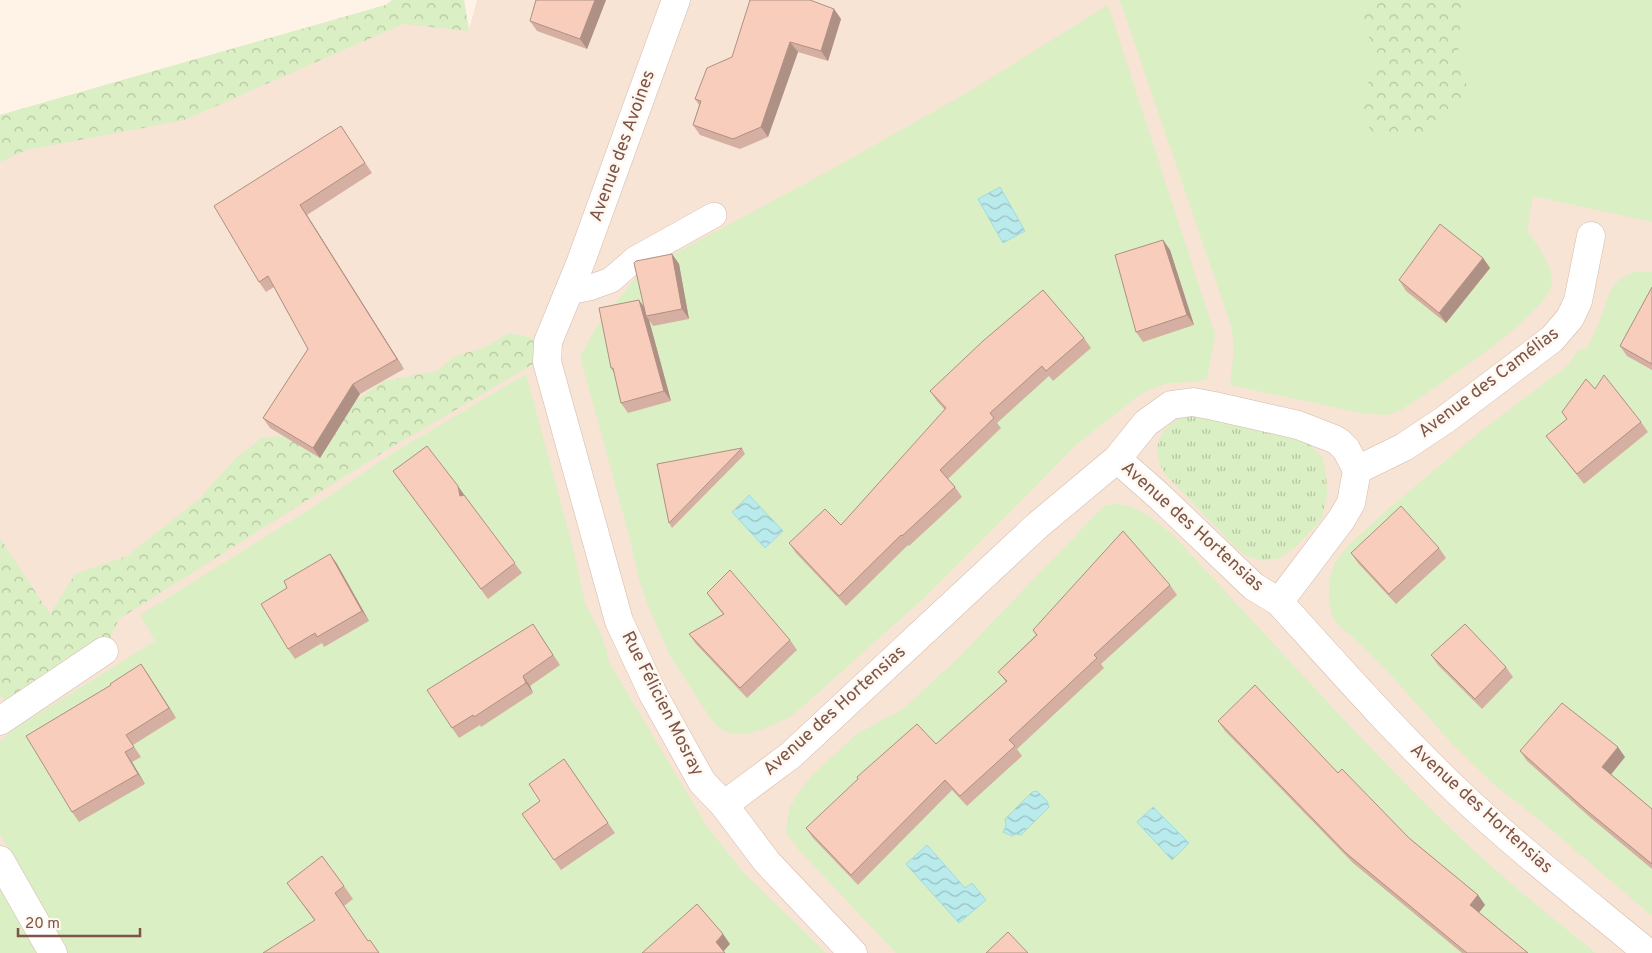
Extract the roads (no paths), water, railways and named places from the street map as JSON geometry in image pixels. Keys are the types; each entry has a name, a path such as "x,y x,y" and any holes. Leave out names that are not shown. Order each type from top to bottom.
{"street":[{"name":"Avenue des Avoines","path":"569,292 676,0"},
{"name":"Avenue des Camélias","path":"1357,470 1404,447 1446,419 1552,339 1570,318 1578,301 1591,236"},
{"name":"Rue Félicien Mosray","path":"569,292 548,342 547,362 619,621 653,694 702,782 724,805 767,862 853,953"},
{"path":"1117,459 1146,423 1158,413 1171,405 1193,402 1298,426 1326,436 1339,442 1346,448 1357,470 1352,503 1279,602"},
{"name":"Avenue des Hortensias","path":"724,805 791,755 1038,525 1117,459 1159,496 1253,586 1279,602 1418,753 1457,791 1504,834 1648,953"},
{"path":"0,721 104,651"},
{"path":"0,860 53,953"}],"lane":[{"path":"569,292 589,288 611,280 635,259 714,214"}],"water":[{"path":"1000,187 1025,231 1003,243 978,199"},
{"path":"749,495 783,531 765,548 732,512"},
{"path":"1037,791 1047,801 1049,807 1021,835 1016,834 1012,836 1003,832 1006,826 1005,819 1032,792"},
{"path":"1153,807 1189,843 1172,860 1137,822"},
{"path":"927,845 965,888 972,883 986,900 959,923 906,864"}]}
